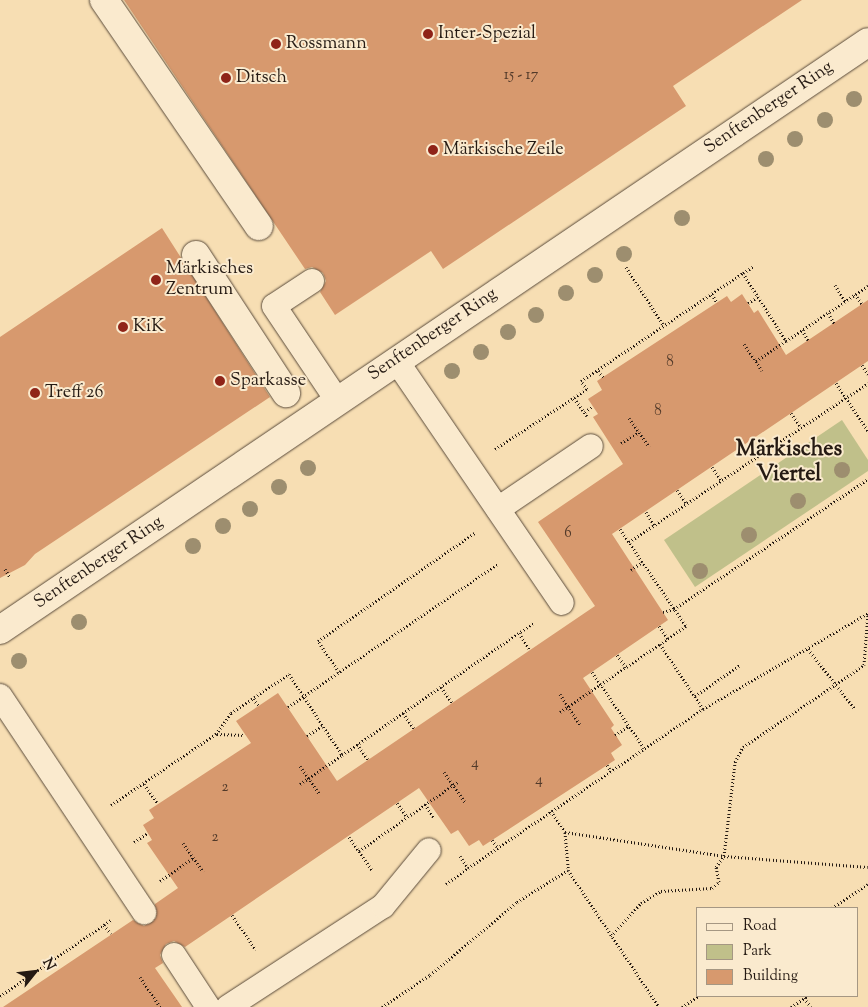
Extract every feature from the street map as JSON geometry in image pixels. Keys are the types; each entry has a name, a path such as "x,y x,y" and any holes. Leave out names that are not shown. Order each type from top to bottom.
{"street":[{"path":"104,0 259,226"},
{"name":"Senftenberger Ring","path":"0,630 868,42"},
{"path":"196,256 286,393"}],"lane":[{"path":"312,281 274,306 337,400"},
{"path":"396,360 562,603"},
{"path":"498,509 591,446"},
{"path":"0,696 144,912"},
{"path":"228,1007 383,906 429,850"},
{"path":"174,955 208,1007"}],"path":[{"path":"491,451 587,389 581,381 754,266"},
{"path":"626,267 664,326"},
{"path":"743,274 786,341"},
{"path":"835,285 845,301"},
{"path":"756,361 868,286"},
{"path":"712,294 717,303"},
{"path":"856,294 862,304"},
{"path":"748,303 758,297"},
{"path":"828,313 834,323"},
{"path":"802,330 808,340"},
{"path":"744,344 762,371"},
{"path":"862,365 868,374"},
{"path":"598,371 602,377"},
{"path":"836,383 868,430"},
{"path":"629,542 844,396 868,383"},
{"path":"584,412 593,406"},
{"path":"791,413 800,426"},
{"path":"629,418 649,447"},
{"path":"712,467 721,480"},
{"path":"663,612 674,609 868,479"},
{"path":"677,490 686,503"},
{"path":"646,512 654,525"},
{"path":"560,712 686,626 620,529"},
{"path":"340,672 318,641 479,530 484,538"},
{"path":"288,707 501,562 495,554"},
{"path":"631,570 642,562"},
{"path":"5,569 10,577"},
{"path":"300,784 562,603"},
{"path":"457,852 468,868 703,708 808,650 868,613 864,665 743,746 735,762 724,856 716,867 719,882 712,888 661,891 641,904 611,936"},
{"path":"659,626 668,639"},
{"path":"519,633 530,650"},
{"path":"660,644 703,708"},
{"path":"808,650 855,709"},
{"path":"616,655 626,667"},
{"path":"695,696 740,665"},
{"path":"592,672 644,748"},
{"path":"84,822 144,784 216,734 231,713 289,674 342,755"},
{"path":"441,687 452,703"},
{"path":"560,694 581,726"},
{"path":"253,698 259,706"},
{"path":"402,713 414,729"},
{"path":"307,736 322,726"},
{"path":"616,735 629,726"},
{"path":"216,734 245,735"},
{"path":"357,744 368,760"},
{"path":"607,765 611,771"},
{"path":"300,766 319,793"},
{"path":"444,772 465,802"},
{"path":"358,851 459,781"},
{"path":"144,784 158,804"},
{"path":"398,803 406,817"},
{"path":"425,804 436,820"},
{"path":"551,811 565,832 568,870 659,1007"},
{"path":"565,832 724,856 868,867"},
{"path":"130,845 148,833"},
{"path":"492,840 498,848"},
{"path":"184,843 202,872"},
{"path":"156,884 194,858"},
{"path":"382,1007 430,975 517,902 568,870"},
{"path":"834,907 868,884"},
{"path":"232,915 260,955"},
{"path":"0,996 112,919"},
{"path":"104,925 111,934"},
{"path":"140,978 160,1007"},
{"path":"791,1007 806,997 810,1007"},
{"path":"682,1007 689,1005"}],"green space":[{"path":"842,420 868,460 868,471 695,587 664,540"}],"building":[{"name":"Märkische Zeile","path":"124,0 802,0 673,86 686,106 443,269 431,251 335,315 320,292 326,281 323,273 312,267 305,269"},
{"path":"162,228 270,397 35,554 25,565 0,578 0,337"},
{"path":"742,294 754,313 758,310 786,355 868,300 868,361 612,534 668,620 583,678 614,725 611,728 622,745 611,753 615,760 483,846 479,840 469,846 458,830 451,834 419,788 185,947 174,941 166,944 160,955 163,963 155,968 182,1007 3,1007 133,920 144,926 156,918 155,904 178,888 147,843 152,840 143,825 154,818 149,810 251,743 236,721 278,693 337,781 595,606 538,522 623,464 593,417 598,414 588,399 602,390 597,381 727,296 731,302"}],"place":[{"name":"Inter-Spezial","path":"428,34"},
{"name":"Rossmann","path":"276,44"},
{"name":"Ditsch","path":"226,78"},
{"name":"Märkische Zeile","path":"433,150"},
{"name":"Märkisches Zentrum","path":"156,280"},
{"name":"KiK","path":"123,327"},
{"name":"Sparkasse","path":"220,381"},
{"name":"Treff 26","path":"35,393"}],"district":[{"name":"Märkisches Viertel","path":"789,462"}]}
